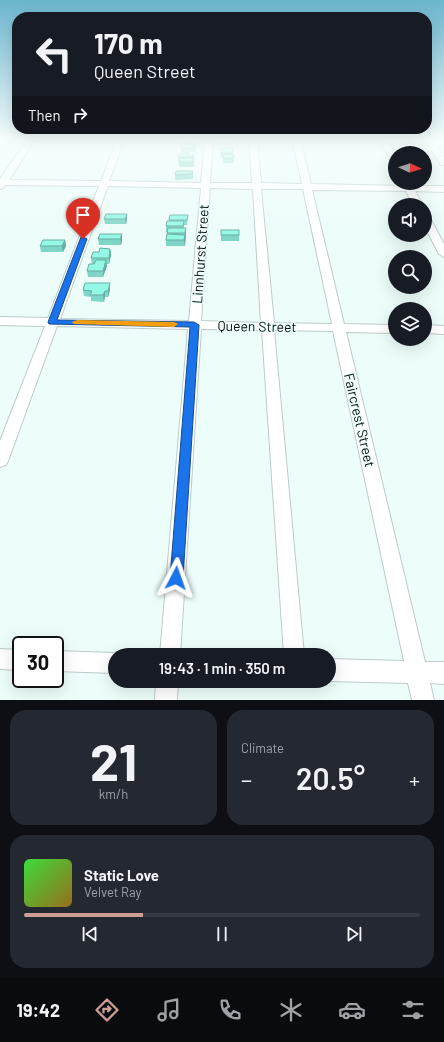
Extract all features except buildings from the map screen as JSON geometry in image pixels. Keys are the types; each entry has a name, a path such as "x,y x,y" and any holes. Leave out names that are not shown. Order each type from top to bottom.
{"street":[{"path":"1,183 9,172"},
{"path":"0,461 109,172"},
{"name":"Linnhurst Street","path":"171,648 206,172"},
{"path":"256,172 293,648"},
{"name":"Faircrest Street","path":"303,172 423,700"},
{"path":"1,183 307,187 388,186"},
{"path":"432,187 444,188"},
{"path":"432,231 444,254"},
{"name":"Queen Street","path":"0,321 388,329"},
{"path":"432,329 444,330"},
{"path":"0,659 12,660"},
{"path":"64,661 108,663"},
{"path":"336,670 444,673"},
{"path":"166,700 167,688"}],"slow traffic":[{"path":"77,322 174,324"}],"route":[{"path":"83,239 52,322 194,325 176,578"}]}
